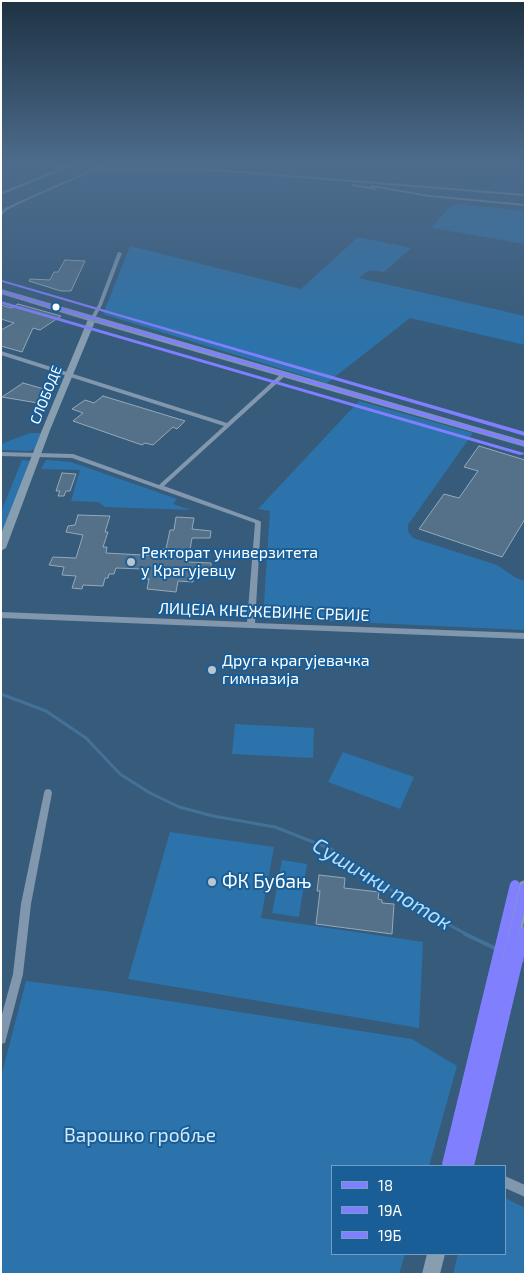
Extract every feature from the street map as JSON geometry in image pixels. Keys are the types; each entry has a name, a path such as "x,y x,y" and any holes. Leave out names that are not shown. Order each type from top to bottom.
{"main road":[{"path":"1,291 525,444"}],"street":[{"name":"СЛОБОДЕ","path":"1,548 68,375 100,305 120,253"},
{"path":"1,353 227,426"},
{"path":"160,486 284,374"},
{"path":"1,454 76,457 258,522 251,625"},
{"name":"ЛИЦЕЈА КНЕЖЕВИНЕ СРБИЈЕ","path":"1,615 525,636"},
{"path":"1,1039 18,974 26,904 48,792"},
{"path":"463,1164 504,972 525,886"},
{"path":"506,1182 525,1191"},
{"path":"431,1274 436,1255"}],"green space":[{"path":"435,224 525,224 525,244 431,228"},
{"path":"358,237 411,248 384,272 369,270 359,278 525,316 525,345 410,318 327,383 103,314 130,246 301,289"},
{"path":"359,401 473,433 408,525 408,531 413,538 497,565 516,578 525,581 525,630 263,618 270,511 258,509"},
{"path":"30,433 43,433 37,448 30,451 1,450 1,444"},
{"path":"22,460 35,461 1,543 1,512"},
{"path":"46,460 71,462 177,499 173,504 191,510 105,507 98,502 71,501 80,470 41,469"},
{"path":"235,724 314,728 313,758 232,754"},
{"path":"343,752 414,777 400,809 328,782"},
{"path":"170,832 274,847 261,918 423,942 419,1028 128,979"},
{"path":"282,860 307,864 299,917 272,913"},
{"name":"Варошко гробље","path":"26,981 105,991 412,1039 457,1066 429,1165 331,1165 331,1255 405,1255 399,1274 1,1274 1,1077"},
{"path":"506,1198 525,1208 525,1274 453,1274 458,1255 506,1255"}],"building":[{"path":"65,260 85,261 71,291 61,291 29,281 30,279 50,280 54,272 58,272"},
{"path":"18,304 61,316 40,330 33,328 22,352 1,346 1,330 14,323 1,319 1,305 11,308"},
{"path":"23,383 44,389 38,403 2,397"},
{"path":"103,396 185,421 177,429 173,427 153,445 145,443 142,445 73,421 83,413 72,409 85,400 94,403"},
{"path":"479,446 525,460 525,519 502,557 419,529 444,494 459,498 478,471 464,467"},
{"path":"62,473 76,474 70,491 66,491 64,496 58,496 60,491 56,491"},
{"path":"78,515 110,516 105,532 108,532 103,547 107,547 106,553 160,556 162,549 166,549 170,530 174,530 176,517 194,518 192,529 211,531 210,538 192,538 188,562 211,563 211,571 194,572 193,582 178,581 176,592 147,589 149,579 147,579 147,574 142,574 143,569 116,568 114,574 109,574 108,578 105,578 103,586 83,585 82,589 72,588 76,576 62,575 64,567 49,565 53,557 76,558 83,535 66,532 68,526 75,525"},
{"path":"319,875 345,878 344,888 379,892 378,899 382,900 382,903 394,904 392,934 316,924 320,891 317,891"}],"waterway":[{"name":"Сушички поток","path":"1,694 46,711 86,738 120,774 150,793 179,807 213,816 275,827 331,849 416,907 468,935"},
{"name":"Сушички поток","path":"465,934 503,952"},
{"name":"Сушички поток","path":"513,956 525,961"}],"transit line":[{"name":"19Б","path":"4,281 525,434"},
{"name":"18","path":"1,291 525,444"},
{"name":"19А","path":"1,302 522,454"},
{"name":"19Б","path":"448,1164 515,884"},
{"name":"18","path":"458,1165 525,887"},
{"name":"19А","path":"468,1165 525,930"}],"place":[{"name":"Ректорат универзитета у Крагујевцу","path":"131,562"},
{"name":"Друга крагујевачка гимназија","path":"212,670"},
{"name":"ФК Бубањ","path":"212,882"}]}
